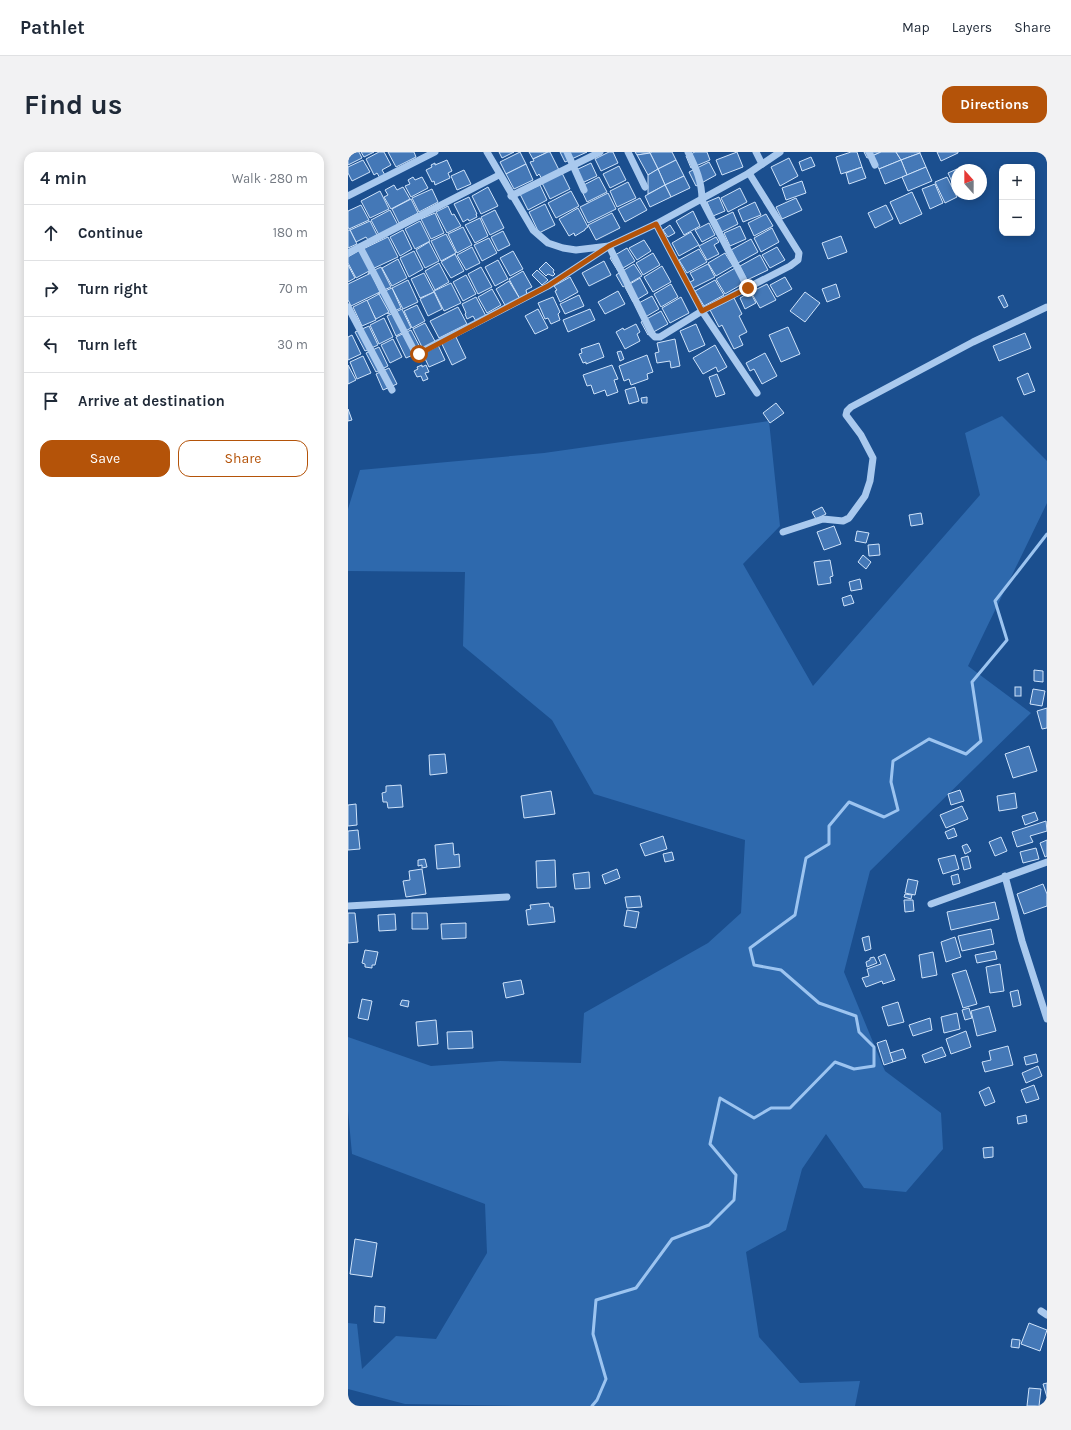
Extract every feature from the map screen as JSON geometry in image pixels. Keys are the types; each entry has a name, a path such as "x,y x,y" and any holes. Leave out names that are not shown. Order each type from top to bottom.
{"street":[{"path":"348,196 435,152"},
{"path":"487,152 511,196 533,230 548,243 563,248 576,250 609,246"},
{"path":"567,152 584,190"},
{"path":"511,196 600,152"},
{"path":"628,152 645,187"},
{"path":"688,152 698,172 702,188 702,200 748,288"},
{"path":"756,152 762,164"},
{"path":"360,247 416,354 548,286 609,246 702,200 750,173 780,152"},
{"path":"869,152 875,165"},
{"path":"609,246 652,334 655,337 660,338 702,311 748,288 798,260 799,253 750,173"},
{"path":"348,253 499,175"},
{"path":"656,224 702,311 757,393"},
{"path":"348,307 392,390"},
{"path":"783,532 823,519 843,521 849,518 865,496 870,481 873,458 861,436 846,415 847,411 851,407 973,342 1047,307"},
{"path":"931,904 1047,862"},
{"path":"1005,876 1022,940 1047,1019"},
{"path":"348,906 507,897"}],"shaded area":[{"path":"1002,416 1047,461 1047,503 968,666 1031,713 870,871 844,972 885,1071 941,1113 943,1149 906,1192 864,1188 826,1134 802,1169 786,1230 746,1252 759,1337 800,1383 860,1381 855,1406 523,1406 405,1404 348,1389 348,1323 357,1324 362,1369 396,1336 436,1339 487,1253 485,1204 352,1154 348,1111 348,1037 431,1066 500,1061 581,1063 584,1013 708,943 741,913 745,840 594,794 552,720 463,646 465,572 348,571 348,509 360,470 544,453 769,421 780,526 743,564 813,686 980,495 965,433"}],"building":[{"path":"348,152 359,152 362,158 348,165"},
{"path":"361,152 374,152 364,157"},
{"path":"379,152 384,152 391,165 382,170 385,175 380,178 377,173 374,175 366,159"},
{"path":"388,152 414,152 416,157 396,167"},
{"path":"499,152 514,152 502,158"},
{"path":"520,152 526,164 506,174 500,162"},
{"path":"529,152 548,152 533,159"},
{"path":"550,152 559,170 542,179 539,174 537,176 530,162"},
{"path":"560,152 587,152 565,162"},
{"path":"609,152 613,152 618,163 601,171 595,159"},
{"path":"635,152 649,152 650,153 637,155"},
{"path":"672,152 676,160 658,169 650,153"},
{"path":"695,152 707,152 710,160 691,168 686,156"},
{"path":"737,152 743,167 722,175 716,160"},
{"path":"851,152 857,152 862,167 841,174 836,157"},
{"path":"864,152 881,152 867,158"},
{"path":"881,152 896,152 901,160 879,169 872,156"},
{"path":"896,152 920,152 920,153 901,160"},
{"path":"937,152 958,152 958,153 941,161"},
{"path":"650,153 658,169 648,175 637,155"},
{"path":"920,153 926,167 907,175 901,160"},
{"path":"811,157 815,166 802,171 799,162"},
{"path":"789,158 798,176 780,186 771,167"},
{"path":"363,160 370,172 352,181 348,173 348,167"},
{"path":"447,160 452,171 448,173 450,178 435,185 434,181 432,182 426,170 432,167 431,165 435,163 435,165"},
{"path":"676,160 684,176 665,185 658,169"},
{"path":"901,160 907,175 885,184 879,169"},
{"path":"709,162 716,175 696,186 689,172"},
{"path":"591,163 597,176 582,183 576,170"},
{"path":"526,164 533,180 514,189 506,174"},
{"path":"619,166 626,180 610,188 603,174"},
{"path":"862,167 866,178 849,184 846,173"},
{"path":"926,167 932,181 908,191 902,177"},
{"path":"658,169 665,185 648,194 648,175"},
{"path":"464,170 471,184 457,190 451,176"},
{"path":"951,172 951,180 948,173"},
{"path":"562,173 570,189 550,199 542,183"},
{"path":"684,176 690,188 671,197 665,185"},
{"path":"413,177 415,180 422,177 428,188 411,197 405,186 410,184 408,180"},
{"path":"599,177 607,192 587,202 580,187"},
{"path":"947,177 951,185 951,200 945,203 935,182"},
{"path":"802,181 806,193 786,200 782,188"},
{"path":"628,182 636,198 617,207 610,191"},
{"path":"935,184 943,203 930,209 922,189"},
{"path":"394,185 397,190 403,187 410,199 391,209 384,197 388,195 385,190"},
{"path":"540,185 547,200 528,210 520,194"},
{"path":"665,185 671,197 650,207 645,196"},
{"path":"488,187 498,206 481,214 472,196"},
{"path":"740,188 747,202 728,212 721,198"},
{"path":"432,189 438,202 419,212 412,198"},
{"path":"380,191 389,209 370,218 361,201"},
{"path":"571,191 579,206 556,218 548,203"},
{"path":"912,192 922,214 900,224 890,202"},
{"path":"608,193 616,209 588,223 580,207"},
{"path":"469,197 477,217 463,222 454,204"},
{"path":"719,197 725,211 713,216 707,202"},
{"path":"640,198 647,210 625,222 618,209"},
{"path":"796,198 802,210 782,219 776,207"},
{"path":"411,199 418,213 399,223 392,209"},
{"path":"755,202 761,215 743,222 738,210"},
{"path":"545,204 555,225 539,233 529,212"},
{"path":"361,205 369,220 349,229 348,211"},
{"path":"886,205 893,219 875,228 868,213"},
{"path":"448,206 452,215 454,214 461,226 447,233 436,212"},
{"path":"578,208 588,227 575,236 574,233 569,236 559,219"},
{"path":"390,210 398,225 379,235 371,220"},
{"path":"495,210 504,228 490,235 481,217"},
{"path":"693,211 700,226 684,235 676,221"},
{"path":"733,212 738,224 722,232 716,220"},
{"path":"435,213 444,233 431,239 421,219"},
{"path":"612,213 620,228 596,240 588,225"},
{"path":"766,214 773,226 754,236 748,223"},
{"path":"480,218 488,236 475,243 465,225"},
{"path":"370,221 377,235 368,240 366,237 356,242 350,230"},
{"path":"420,221 430,241 415,249 405,229"},
{"path":"709,223 715,235 702,242 695,230"},
{"path":"670,225 675,233 668,237 663,230"},
{"path":"740,226 746,239 730,246 724,233"},
{"path":"463,227 472,245 457,253 448,234"},
{"path":"772,228 779,242 761,252 754,238"},
{"path":"348,230 350,230 357,244 348,248"},
{"path":"403,230 412,249 400,256 390,237"},
{"path":"503,231 510,245 498,251 491,237"},
{"path":"691,232 699,245 679,256 672,243"},
{"path":"446,234 456,253 441,261 431,241"},
{"path":"841,236 847,252 828,259 822,243"},
{"path":"388,237 398,257 370,270 361,250"},
{"path":"716,237 719,242 714,245 719,254 707,260 699,246"},
{"path":"489,238 497,253 482,261 474,245"},
{"path":"751,239 758,252 738,263 731,250"},
{"path":"644,240 651,251 637,260 629,248"},
{"path":"429,242 439,261 425,268 416,250"},
{"path":"472,247 480,263 466,270 457,255"},
{"path":"777,247 785,260 770,268 762,255"},
{"path":"627,248 635,261 618,271 610,258"},
{"path":"699,249 707,262 687,273 679,260"},
{"path":"360,250 371,270 356,278 348,263 348,257"},
{"path":"414,251 423,269 409,277 400,258"},
{"path":"513,251 523,269 510,276 500,258"},
{"path":"653,253 660,265 643,275 636,263"},
{"path":"725,253 733,266 716,276 708,263"},
{"path":"455,254 464,271 451,278 441,262"},
{"path":"760,255 768,270 747,280 740,266"},
{"path":"398,259 407,278 392,286 382,268"},
{"path":"498,260 508,279 495,286 485,267"},
{"path":"604,261 611,275 589,286 582,273"},
{"path":"546,262 554,270 553,272 555,274 553,276 548,274 546,276 539,269"},
{"path":"439,263 449,282 435,290 425,271"},
{"path":"634,264 642,276 623,287 616,275"},
{"path":"708,264 715,277 693,288 690,282 694,280 690,273"},
{"path":"348,265 355,278 348,282"},
{"path":"662,266 671,282 653,292 644,277"},
{"path":"381,267 391,287 377,293 368,273"},
{"path":"481,267 492,287 478,294 468,274"},
{"path":"735,268 744,283 725,294 716,279"},
{"path":"537,270 548,280 542,285 532,275"},
{"path":"523,271 532,287 526,290 527,295 520,299 509,279"},
{"path":"371,273 380,292 351,306 348,300 348,284"},
{"path":"424,273 434,292 420,298 411,279"},
{"path":"466,275 476,294 463,301 453,282"},
{"path":"570,277 578,292 560,302 555,291 557,290 554,286"},
{"path":"785,277 792,289 777,297 770,285"},
{"path":"640,278 648,293 633,302 625,287"},
{"path":"408,280 418,302 403,309 392,288"},
{"path":"715,280 724,295 704,306 695,291"},
{"path":"509,281 520,299 506,307 496,289"},
{"path":"451,283 461,303 444,311 434,291"},
{"path":"671,284 678,297 661,307 654,294"},
{"path":"767,284 776,300 760,308 751,292"},
{"path":"836,284 840,297 827,302 822,289"},
{"path":"392,288 401,308 388,314 378,294"},
{"path":"492,289 501,305 487,313 478,297"},
{"path":"618,291 625,304 605,314 598,302"},
{"path":"434,292 442,309 428,316 420,299"},
{"path":"750,292 756,303 745,309 740,298"},
{"path":"805,292 820,303 805,322 790,311"},
{"path":"379,294 389,312 376,319 366,301"},
{"path":"579,295 584,306 565,314 560,304"},
{"path":"1003,295 1008,306 1004,308 998,297"},
{"path":"652,296 659,309 642,319 635,305"},
{"path":"476,297 487,318 477,323 473,316 467,319 462,304"},
{"path":"553,297 560,312 558,314 560,320 551,324 548,318 545,319 538,303"},
{"path":"681,297 689,313 670,323 662,308"},
{"path":"734,298 742,314 739,316 747,332 739,336 743,345 734,349 722,325 719,327 710,310"},
{"path":"367,300 376,320 362,326 353,307"},
{"path":"417,305 425,321 412,328 404,311"},
{"path":"458,307 467,324 439,338 430,321"},
{"path":"402,309 411,328 396,336 387,316"},
{"path":"538,309 548,328 535,334 525,316"},
{"path":"590,309 595,320 568,332 563,320"},
{"path":"661,311 668,324 648,335 641,322"},
{"path":"384,318 393,337 379,344 370,325"},
{"path":"425,323 436,343 423,349 413,329"},
{"path":"636,324 640,332 637,334 640,341 625,349 616,332"},
{"path":"696,324 705,345 689,352 680,331"},
{"path":"369,326 378,345 365,351 355,332"},
{"path":"788,327 800,354 781,362 769,335"},
{"path":"411,330 422,351 406,358 396,337"},
{"path":"1025,333 1031,348 999,361 993,346"},
{"path":"352,335 361,354 348,360 348,337"},
{"path":"455,335 466,358 452,365 441,342"},
{"path":"393,339 402,357 390,363 381,345"},
{"path":"675,339 680,366 671,368 670,361 657,363 655,353 659,352 657,343"},
{"path":"599,343 604,357 586,364 586,362 583,363 579,354 582,353 581,349"},
{"path":"438,345 445,360 429,367 422,352"},
{"path":"715,345 727,367 718,372 716,367 703,374 693,358"},
{"path":"379,347 388,366 376,372 366,353"},
{"path":"621,351 624,359 620,361 617,352"},
{"path":"765,353 777,376 762,384 754,369 750,371 746,363"},
{"path":"647,355 653,372 647,374 648,379 631,385 629,379 624,381 619,366"},
{"path":"363,356 371,373 357,379 350,362"},
{"path":"348,365 356,380 348,384"},
{"path":"422,365 422,367 426,365 429,372 425,373 428,379 423,381 421,376 417,377 414,371 418,369 417,367"},
{"path":"612,365 618,379 614,380 618,392 607,396 605,390 594,394 591,385 587,386 583,375"},
{"path":"389,368 397,384 383,390 376,374"},
{"path":"1028,373 1035,391 1024,395 1017,378"},
{"path":"717,374 725,394 716,397 709,377"},
{"path":"635,387 639,401 629,404 625,390"},
{"path":"647,397 647,403 642,403 641,398"},
{"path":"776,403 784,413 770,423 763,413"},
{"path":"348,409 352,420 348,421"},
{"path":"822,507 826,514 816,519 812,512"},
{"path":"921,513 923,524 911,526 909,515"},
{"path":"834,526 841,544 824,550 817,532"},
{"path":"857,531 869,533 866,543 855,541"},
{"path":"879,544 880,555 869,556 868,545"},
{"path":"863,555 871,562 866,569 858,562"},
{"path":"830,560 833,576 830,577 831,583 818,585 814,562"},
{"path":"860,579 862,589 851,591 849,582"},
{"path":"851,595 854,603 844,606 842,598"},
{"path":"1034,670 1043,671 1043,682 1034,681"},
{"path":"1015,687 1021,687 1021,696 1015,696"},
{"path":"1033,689 1045,691 1042,706 1030,704"},
{"path":"1047,708 1047,728 1042,729 1037,711"},
{"path":"1029,746 1037,771 1013,778 1005,754"},
{"path":"445,754 447,773 430,775 429,755"},
{"path":"401,785 403,807 388,808 387,802 383,802 382,793 386,792 386,786"},
{"path":"960,790 964,801 951,805 948,794"},
{"path":"551,791 555,814 524,818 521,796"},
{"path":"1015,793 1017,808 999,811 997,796"},
{"path":"356,804 357,825 348,826 348,805"},
{"path":"962,806 968,819 946,828 940,815"},
{"path":"1035,812 1038,820 1025,825 1022,816"},
{"path":"1046,821 1047,831 1030,836 1033,842 1017,847 1012,832"},
{"path":"954,828 957,836 948,839 945,832"},
{"path":"358,830 360,849 348,850 348,831"},
{"path":"663,836 667,849 645,856 640,844"},
{"path":"1001,837 1007,851 995,856 989,842"},
{"path":"1047,840 1047,856 1045,857 1040,843"},
{"path":"453,843 454,855 459,854 460,867 437,869 435,845"},
{"path":"967,844 971,851 965,854 962,846"},
{"path":"1036,848 1039,859 1023,863 1020,852"},
{"path":"672,852 674,860 665,862 663,854"},
{"path":"955,855 959,869 943,874 938,859"},
{"path":"968,856 971,868 964,870 961,858"},
{"path":"425,859 427,867 422,868 422,865 418,866 418,860"},
{"path":"555,860 556,887 537,888 536,861"},
{"path":"422,869 426,894 406,897 403,881 410,880 409,871"},
{"path":"617,869 620,878 605,884 602,875"},
{"path":"589,872 590,888 575,889 573,874"},
{"path":"958,874 960,883 953,885 951,876"},
{"path":"908,879 918,881 915,895 905,893"},
{"path":"1043,884 1047,894 1047,906 1024,914 1017,894"},
{"path":"905,894 912,895 911,899 904,897"},
{"path":"640,896 642,907 627,908 625,897"},
{"path":"904,900 913,900 914,911 905,912"},
{"path":"995,902 999,919 951,930 947,912"},
{"path":"549,903 550,907 553,907 555,922 528,925 526,910 531,909 530,905"},
{"path":"627,910 639,912 636,928 624,926"},
{"path":"348,913 355,913 358,942 348,943"},
{"path":"412,913 427,913 428,929 412,929"},
{"path":"395,914 396,930 379,931 378,915"},
{"path":"466,923 466,938 442,939 441,924"},
{"path":"991,929 994,944 962,951 958,936"},
{"path":"869,936 871,949 865,951 862,938"},
{"path":"955,937 961,957 946,962 941,942"},
{"path":"365,950 378,952 375,965 372,965 372,968 365,967 365,964 362,963"},
{"path":"995,951 997,959 977,963 975,955"},
{"path":"933,952 937,975 922,978 919,955"},
{"path":"885,954 895,980 883,984 882,981 866,987 862,978 869,976 867,969 881,964 878,957"},
{"path":"874,957 877,963 867,967 866,962 870,960 870,958"},
{"path":"1000,964 1004,991 990,993 986,967"},
{"path":"966,970 977,1004 963,1008 952,974"},
{"path":"521,980 524,994 506,998 503,983"},
{"path":"1018,990 1021,1005 1013,1007 1010,992"},
{"path":"362,999 372,1001 368,1020 358,1018"},
{"path":"402,1000 409,1001 408,1007 400,1005"},
{"path":"898,1002 904,1022 888,1026 882,1007"},
{"path":"989,1006 996,1031 977,1036 971,1011"},
{"path":"969,1008 972,1018 965,1020 962,1010"},
{"path":"957,1013 960,1029 944,1033 941,1017"},
{"path":"930,1018 932,1030 913,1036 909,1025"},
{"path":"436,1020 438,1044 418,1046 416,1022"},
{"path":"472,1031 473,1048 448,1049 447,1032"},
{"path":"966,1031 971,1047 951,1054 946,1039"},
{"path":"886,1040 893,1062 884,1065 877,1043"},
{"path":"1008,1046 1013,1065 985,1072 982,1062 991,1060 989,1051"},
{"path":"942,1047 946,1056 925,1063 922,1055"},
{"path":"903,1049 906,1058 893,1062 890,1053"},
{"path":"1036,1054 1038,1062 1026,1065 1024,1057"},
{"path":"1038,1066 1042,1076 1026,1083 1022,1073"},
{"path":"1034,1085 1039,1099 1026,1103 1021,1090"},
{"path":"989,1087 995,1102 985,1106 979,1092"},
{"path":"1026,1115 1027,1122 1018,1124 1017,1117"},
{"path":"993,1147 993,1157 984,1158 983,1148"},
{"path":"355,1239 377,1243 372,1277 350,1274"},
{"path":"375,1306 385,1307 384,1323 374,1322"},
{"path":"1029,1323 1047,1330 1040,1351 1021,1344"},
{"path":"1012,1339 1020,1340 1019,1348 1011,1347"},
{"path":"1047,1383 1047,1397 1043,1384"},
{"path":"1029,1388 1041,1389 1039,1406 1027,1406"}],"waterway":[{"path":"592,1406 597,1400 606,1379 593,1334 596,1300 636,1288 672,1239 709,1225 734,1200 736,1175 710,1144 720,1098 754,1118 771,1108 790,1108 835,1062 854,1069 874,1066 874,1047 859,1032 856,1016 819,1003 781,970 754,965 750,948 795,915 806,858 829,844 829,826 849,802 884,817 898,810 891,782 893,761 929,739 966,754 981,741 972,682 1007,640 995,601 1047,534"}],"route":[{"path":"419,354 548,286 609,246 656,224 702,311 748,288"}]}
